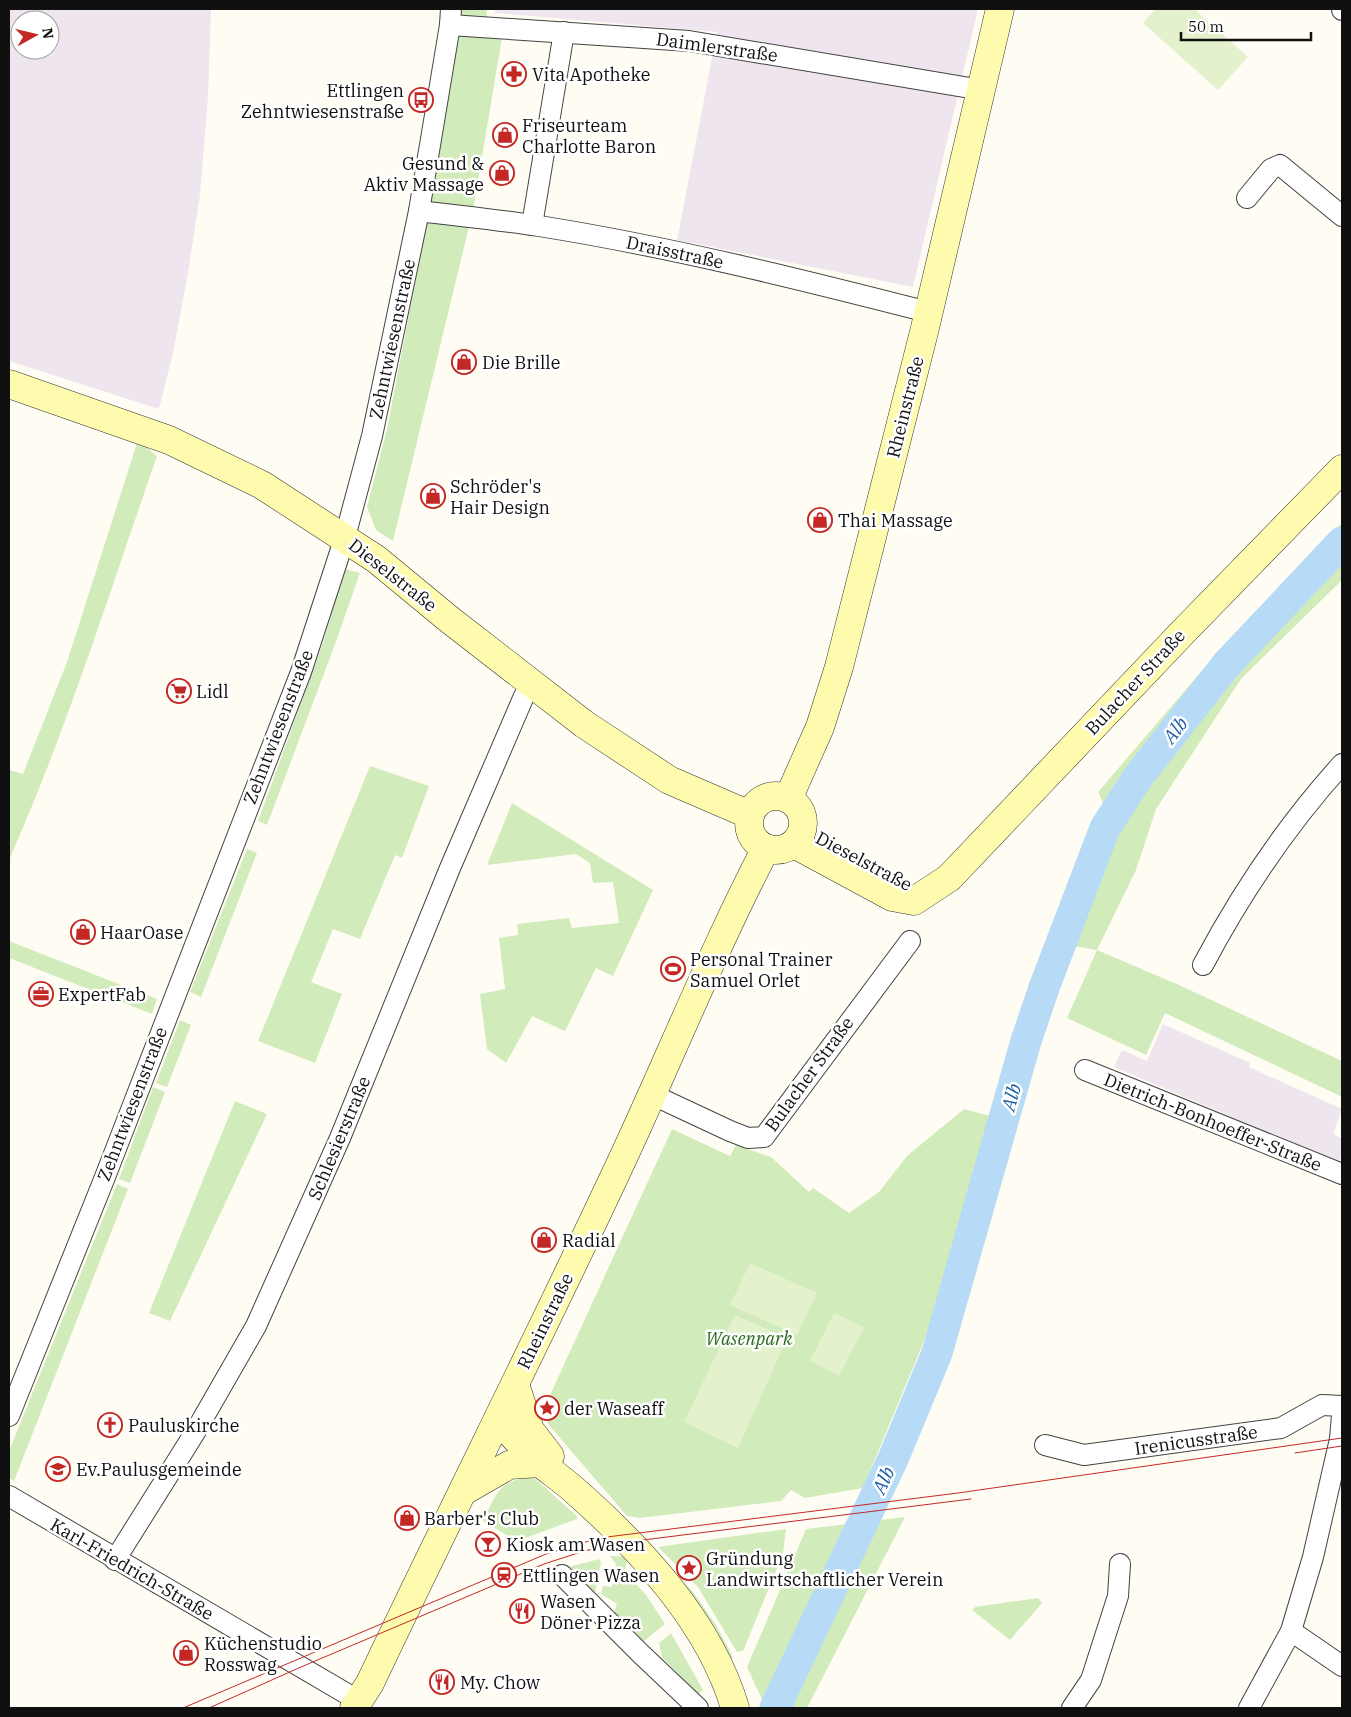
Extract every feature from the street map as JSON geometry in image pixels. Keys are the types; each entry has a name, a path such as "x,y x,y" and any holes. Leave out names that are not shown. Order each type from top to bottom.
{"street":[{"name":"Rheinstraße","path":"788,799 820,727 839,668 928,312 1000,9"},
{"name":"Daimlerstraße","path":"451,17 564,32 689,41 982,90"},
{"name":"Zehntwiesenstraße","path":"9,1416 105,1177 301,672 345,537 372,436 419,211 451,17"},
{"path":"532,225 564,32"},
{"path":"1247,198 1271,168 1280,165 1342,216"},
{"name":"Draisstraße","path":"419,211 532,225 625,241 767,271 928,312"},
{"name":"Dieselstraße","path":"9,384 169,440 262,485 345,537 376,559 450,620 584,724 669,780 750,815"},
{"name":"Bulacher Straße","path":"927,893 949,878 1342,469"},
{"name":"Schlesierstraße","path":"115,1560 194,1434 256,1326 340,1138 450,868 524,696"},
{"path":"1203,965 1222,928 1264,861 1342,764"},
{"path":"779,796 788,799 801,813 798,836 780,850 766,848 752,836 749,828 750,815 754,808 769,797 779,796"},
{"name":"Dieselstraße","path":"798,836 892,896 914,902 927,893"},
{"name":"Rheinstraße","path":"356,1705 370,1683 499,1419 653,1095 742,892 766,848"},
{"name":"Bulacher Straße","path":"653,1095 748,1138 764,1137 910,940"},
{"name":"Dietrich-Bonhoeffer-Straße","path":"1085,1070 1342,1174"},
{"path":"515,1384 530,1430 573,1488"},
{"name":"Irenicusstraße","path":"1045,1445 1084,1455 1093,1454 1281,1428 1322,1405 1342,1406"},
{"path":"1250,1708 1291,1631 1313,1557 1340,1439 1342,1414"},
{"path":"499,1419 517,1441 540,1463 573,1488 675,1594 726,1678 735,1708"},
{"path":"464,1491 510,1465 540,1463"},
{"name":"Karl-Friedrich-Straße","path":"9,1496 356,1705"},
{"path":"1072,1708 1091,1680 1118,1596 1120,1564"},
{"path":"562,1575 698,1708"},
{"path":"1291,1631 1342,1666"}],"shaded area":[{"path":"9,9 211,9 208,97 200,195 173,353 159,409 9,361"},
{"path":"495,9 978,9 913,287 677,240 717,32 495,13"},
{"path":"1163,1024 1250,1063 1249,1067 1342,1109 1333,1134 1342,1139 1340,1163 1114,1067 1122,1050 1147,1061"}],"green space":[{"path":"462,9 487,9 485,37 502,38 473,210 393,541 376,530 367,507 387,429 431,200"},
{"path":"1155,9 1194,9 1248,57 1218,90 1143,23"},
{"path":"138,440 157,456 69,710 9,860 9,770 23,774 67,662"},
{"path":"1342,523 1342,580 1241,679 1156,809 1136,870 1097,950 1068,945 1112,822 1098,792 1212,659"},
{"path":"345,569 360,573 267,825 258,821 323,643"},
{"path":"370,766 429,786 402,858 395,855 360,939 333,929 311,982 342,994 315,1063 258,1041"},
{"path":"512,803 653,890 613,976 596,968 565,1031 532,1016 506,1063 487,1049 480,994 505,989 499,938 518,935 517,924 569,918 572,928 619,923 613,882 593,883 590,863 576,854 487,865"},
{"path":"247,849 257,853 201,997 190,992"},
{"path":"9,941 157,999 152,1014 9,958"},
{"path":"1097,950 1179,985 1342,1061 1342,1097 1165,1013 1146,1055 1067,1018"},
{"path":"180,1020 191,1025 167,1087 156,1083"},
{"path":"153,1087 165,1092 130,1183 119,1179"},
{"path":"235,1101 267,1114 170,1321 149,1313"},
{"name":"Wasenpark","path":"964,1109 990,1116 956,1264 863,1488 805,1498 791,1490 781,1501 640,1518 627,1516 548,1424 545,1406 672,1129 730,1156 736,1145 771,1157 809,1192 813,1188 849,1213 879,1192 907,1156"},
{"path":"117,1184 128,1189 14,1481 9,1478 9,1451"},
{"path":"750,1263 817,1293 797,1335 730,1305"},
{"path":"834,1313 864,1327 839,1376 810,1361"},
{"path":"735,1315 787,1338 738,1448 684,1422"},
{"path":"533,1477 577,1516 577,1519 517,1541 483,1521 496,1496 505,1485 512,1481"},
{"path":"905,1517 807,1708 766,1708 747,1667 806,1529"},
{"path":"786,1529 783,1554 743,1651 737,1652 698,1587 658,1547"},
{"path":"657,1554 693,1592 716,1625 733,1657 731,1658"},
{"path":"610,1556 627,1557 625,1572 646,1595 665,1624 638,1646 612,1619 617,1604 601,1594 603,1586 612,1587 616,1564"},
{"path":"599,1559 601,1562 594,1598 565,1568"},
{"path":"1038,1598 1042,1603 1010,1640 972,1610 975,1607"},
{"path":"671,1633 703,1690 695,1697 689,1692 692,1688 662,1657 659,1643"}],"waterway":[{"name":"Alb","path":"775,1708 893,1459 937,1353 1026,1041 1045,985 1105,828 1138,777 1226,665 1342,542"}],"tram line":[{"path":"183,1708 546,1554 599,1538 958,1493 1342,1438"},
{"path":"1295,1453 1342,1446"},
{"path":"209,1708 544,1564 584,1551 627,1542 971,1499"}],"place":[{"name":"Vita Apotheke","path":"514,74"},
{"name":"Ettlingen Zehntwiesenstraße","path":"421,100"},
{"name":"Friseurteam Charlotte Baron","path":"505,135"},
{"name":"Gesund & Aktiv Massage","path":"502,173"},
{"name":"Die Brille","path":"464,362"},
{"name":"Schröder's Hair Design","path":"433,496"},
{"name":"Thai Massage","path":"820,520"},
{"name":"Lidl","path":"179,691"},
{"name":"HaarOase","path":"83,932"},
{"name":"Personal Trainer Samuel Orlet","path":"673,969"},
{"name":"ExpertFab","path":"41,994"},
{"name":"Radial","path":"544,1240"},
{"name":"der Waseaff","path":"547,1408"},
{"name":"Pauluskirche","path":"110,1425"},
{"name":"Ev.Paulusgemeinde","path":"58,1469"},
{"name":"Barber's Club","path":"407,1518"},
{"name":"Kiosk am Wasen","path":"488,1544"},
{"name":"Gründung Landwirtschaftlicher Verein","path":"689,1568"},
{"name":"Ettlingen Wasen","path":"504,1575"},
{"name":"Wasen Döner Pizza","path":"522,1611"},
{"name":"Küchenstudio Rosswag","path":"186,1653"},
{"name":"My. Chow","path":"442,1682"}]}
